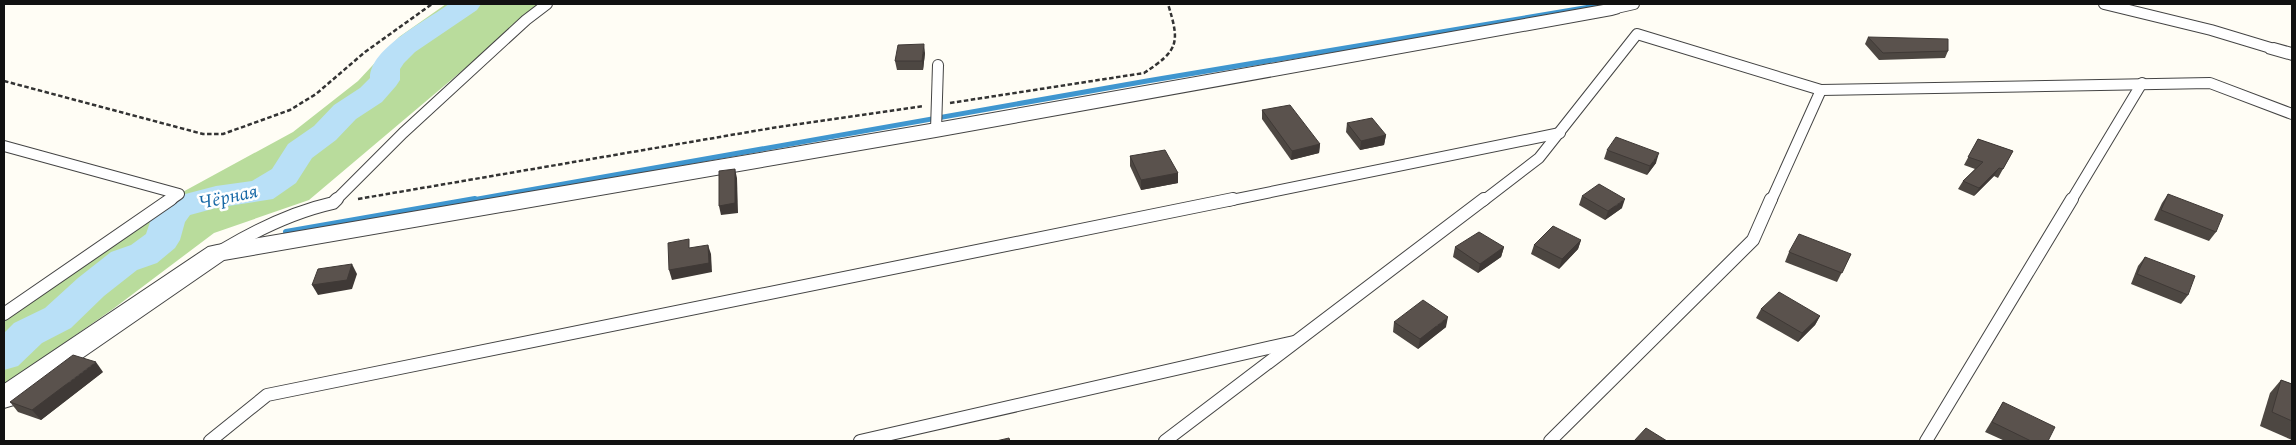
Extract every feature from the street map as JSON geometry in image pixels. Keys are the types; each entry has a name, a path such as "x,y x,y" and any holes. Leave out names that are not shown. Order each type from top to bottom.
{"street":[{"path":"4,398 167,285 217,253 936,130 1612,9"}],"lane":[{"path":"217,253 271,224 302,210 333,203 402,133 526,20 547,4"},
{"path":"1612,9 1634,4"},
{"path":"2104,4 2168,21 2226,33 2283,52"},
{"path":"1165,441 1540,158 1637,34 1821,90 2210,83 2292,114"},
{"path":"936,130 938,65"},
{"path":"1926,441 2142,83"},
{"path":"1550,441 1753,240 1821,90"},
{"path":"210,441 267,396 1560,133"},
{"path":"4,146 179,194 4,314"},
{"path":"860,441 1300,340"}],"path":[{"path":"4,81 203,134 224,134 290,110 316,94 365,52 432,4"},
{"path":"333,203 772,128 1116,80 1144,73 1162,61 1174,47 1176,30 1168,4"}],"green space":[{"path":"446,4 541,4 309,200 214,233 113,309 4,385 4,316 179,194 293,132 358,81 399,37"}],"building":[{"path":"1868,37 1948,39 1948,51 1883,53"},
{"path":"924,44 922,61 895,61 898,45"},
{"path":"1290,105 1320,144 1292,151 1262,110"},
{"path":"1372,118 1386,135 1361,141 1347,123"},
{"path":"1616,137 1659,153 1650,166 1607,150"},
{"path":"1978,139 2013,151 2003,169 1999,168 1979,188 1963,181 1983,162 1968,157"},
{"path":"1165,150 1178,173 1141,180 1130,156"},
{"path":"735,169 735,203 719,206 719,171"},
{"path":"1599,184 1625,199 1608,211 1582,196"},
{"path":"2168,194 2223,215 2216,232 2161,210"},
{"path":"1553,226 1581,240 1562,259 1534,245"},
{"path":"1479,232 1504,247 1480,264 1455,247"},
{"path":"1799,234 1851,254 1842,273 1789,252"},
{"path":"689,239 689,248 708,245 709,263 669,270 668,243"},
{"path":"2145,257 2195,276 2188,295 2137,274"},
{"path":"352,264 347,280 312,285 318,269"},
{"path":"1779,292 1820,316 1802,333 1761,309"},
{"path":"1423,300 1448,317 1420,339 1394,322"},
{"path":"73,355 96,362 32,410 10,402"},
{"path":"2281,380 2292,384 2292,421 2272,412"},
{"path":"2003,402 2055,427 2048,441 2031,441 1992,422"},
{"path":"1646,428 1667,441 1634,441"},
{"path":"1009,438 1010,441 996,441"}],"waterway":[{"name":"Чёрная","path":"4,356 28,333 58,318 91,287 124,261 144,254 162,240 168,219 178,207 216,197 261,191 284,176 300,151 325,133 345,112 371,95 385,80 385,69 392,58 405,46 430,31 467,4"},
{"path":"467,201 1147,81 1608,4"},
{"path":"286,232 475,199"}]}
